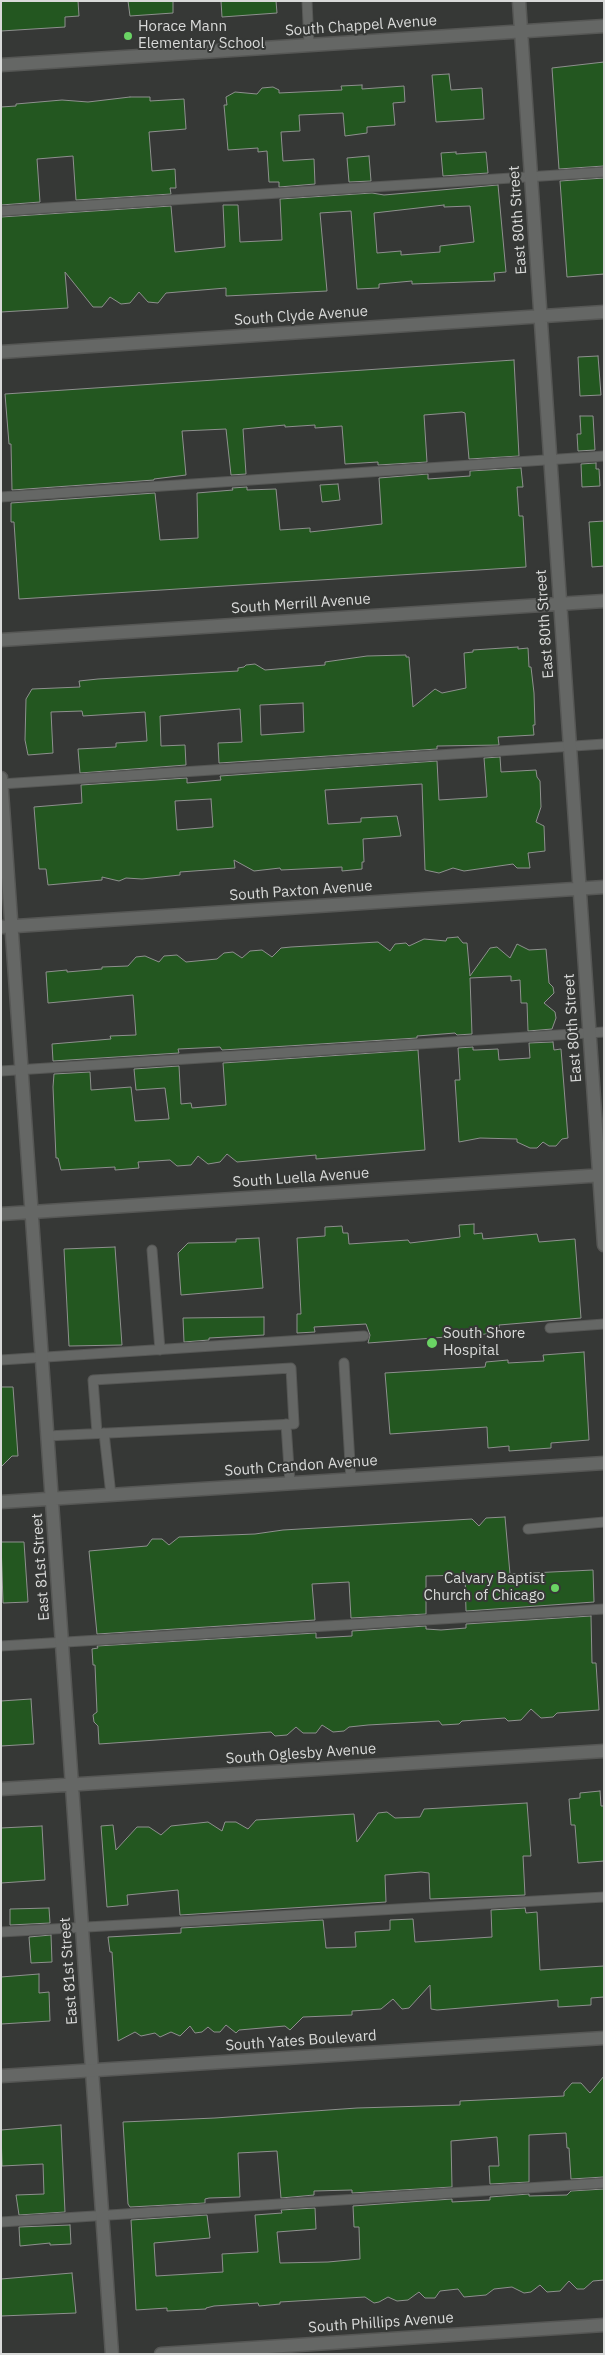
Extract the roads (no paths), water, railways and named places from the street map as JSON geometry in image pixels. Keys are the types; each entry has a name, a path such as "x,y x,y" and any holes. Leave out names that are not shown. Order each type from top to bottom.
{"street":[{"name":"East 80th Street","path":"519,1 601,1175 604,1245"},
{"name":"South Chappel Avenue","path":"1,66 604,26"},
{"name":"South Clyde Avenue","path":"1,352 604,312"},
{"name":"South Merrill Avenue","path":"1,640 604,601"},
{"name":"East 81st Street","path":"1,778 6,927 22,1070 112,2354"},
{"name":"South Paxton Avenue","path":"6,927 604,887"},
{"name":"South Luella Avenue","path":"1,1214 601,1175"},
{"name":"South Crandon Avenue","path":"1,1502 604,1463"},
{"name":"South Oglesby Avenue","path":"1,1789 604,1751"},
{"name":"South Yates Boulevard","path":"1,2076 604,2038"},
{"name":"South Phillips Avenue","path":"160,2354 604,2325"}],"lane":[{"path":"307,1 309,45"},
{"path":"1,211 604,172"},
{"path":"1,496 604,456"},
{"path":"1,784 604,744"},
{"path":"1,1071 604,1032"},
{"path":"152,1250 160,1350"},
{"path":"550,1328 604,1324"},
{"path":"1,1360 364,1336"},
{"path":"344,1363 351,1480"},
{"path":"48,1436 101,1433 294,1424 291,1368 93,1380 101,1433 111,1495"},
{"path":"286,1424 290,1484"},
{"path":"528,1529 604,1522"},
{"path":"1,1646 604,1609"},
{"path":"1,1932 604,1897"},
{"path":"1,2222 604,2184"}],"place":[{"name":"Horace Mann Elementary School","path":"128,36"},
{"name":"South Shore Hospital","path":"432,1343"},
{"name":"Calvary Baptist Church of Chicago","path":"555,1588"}]}
